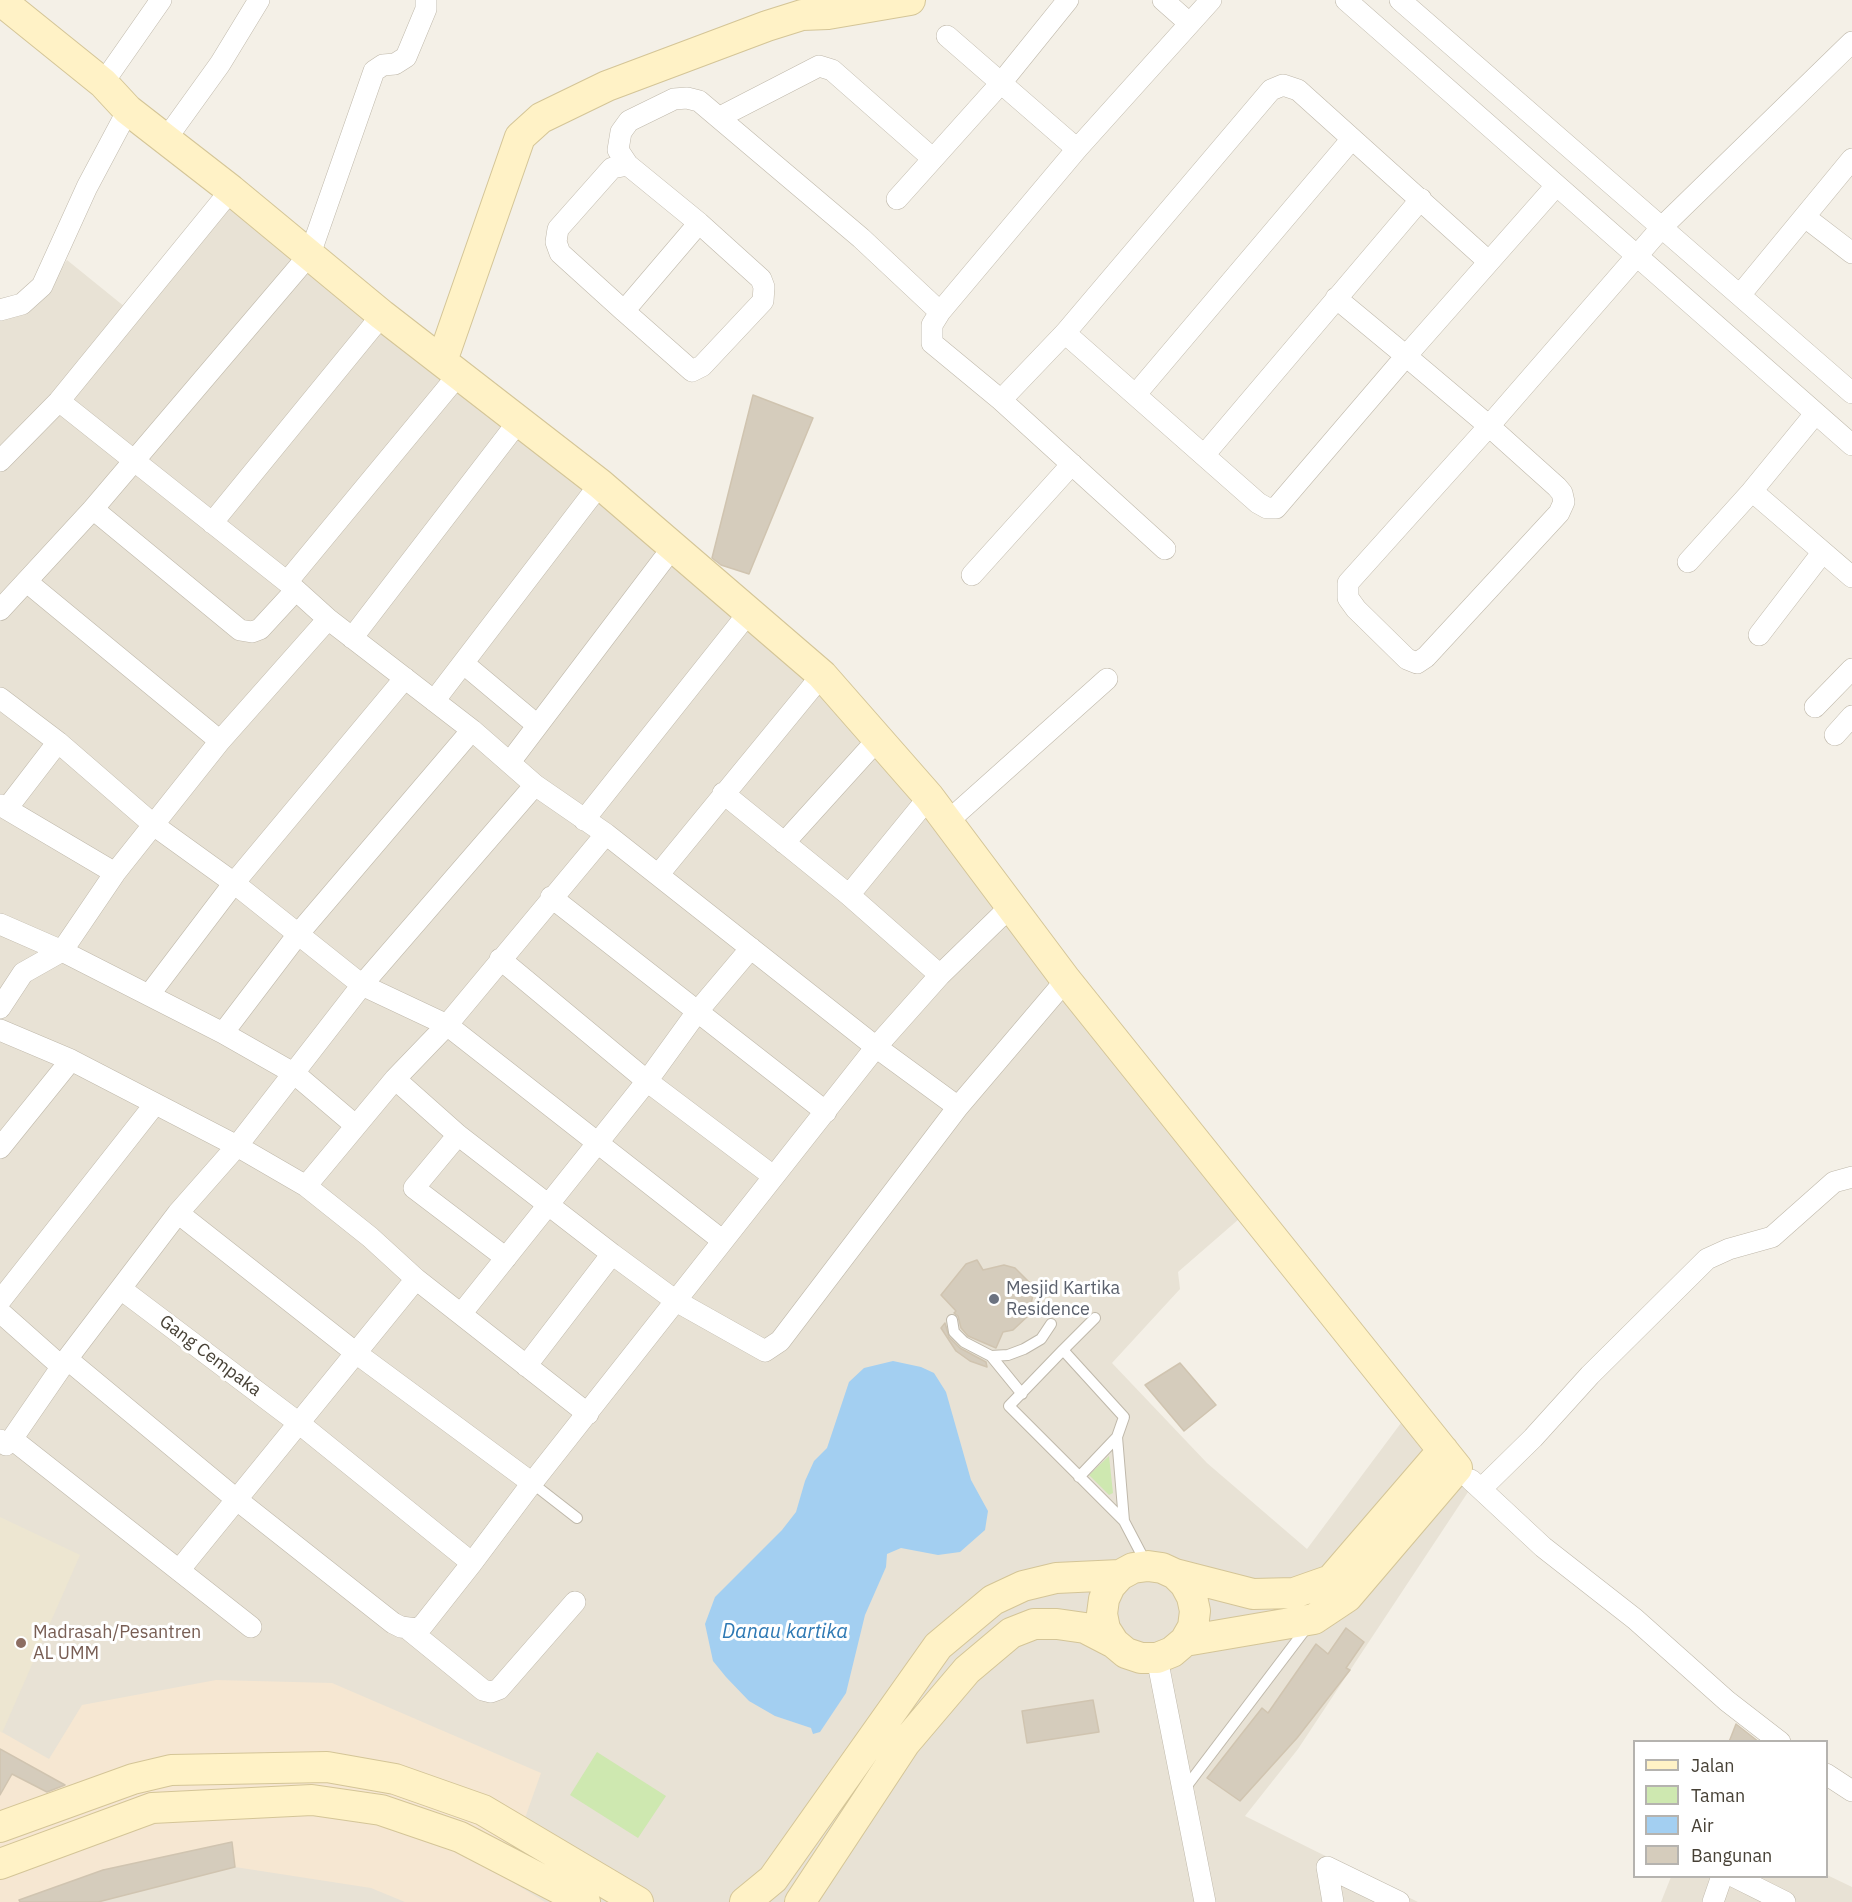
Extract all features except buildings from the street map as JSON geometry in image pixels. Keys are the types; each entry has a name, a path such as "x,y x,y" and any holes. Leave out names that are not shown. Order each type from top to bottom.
{"street":[{"path":"0,0 103,83 128,110 231,190 382,315 600,484 822,675 928,797 1066,980 1450,1459 1543,1547 1635,1619 1727,1701 1777,1740"},
{"path":"103,83 161,0"},
{"path":"166,139 220,64 259,0"},
{"path":"0,610 93,509 310,254 374,71 383,64 395,64 406,57 426,9 426,0"},
{"path":"93,509 240,630 252,632 260,629 455,371 462,310 520,137 541,118 607,86 810,8 828,14 910,0"},
{"path":"897,199 1001,82 1068,0"},
{"path":"1163,0 1189,23"},
{"path":"1165,549 1001,400 932,343 932,325 940,312 1077,149 1211,0"},
{"path":"1346,0 1852,445"},
{"path":"1400,0 1852,393"},
{"path":"947,36 1077,149"},
{"path":"1336,298 1489,426 1562,492 1564,502 1559,513 1426,657 1417,663 1407,659 1356,609 1348,598 1348,583 1489,426 1662,227 1851,44"},
{"path":"720,117 819,66 832,70 932,158"},
{"path":"1001,400 1065,333 1271,90 1284,85 1298,90 1488,261"},
{"path":"628,165 612,168 558,229 555,242 560,253 692,371 702,366 763,301 764,287 761,279 699,223 628,165 618,150 621,132 629,121 674,99 687,98 699,101 720,117 861,238 940,312"},
{"path":"0,310 22,304 42,285 87,187 128,110"},
{"path":"1136,394 1351,140"},
{"path":"1740,295 1852,159"},
{"path":"1065,333 1258,503 1267,508 1276,508 1488,261 1556,187"},
{"path":"0,461 59,402 231,190"},
{"path":"1205,454 1421,200"},
{"path":"1805,217 1852,253"},
{"path":"624,311 699,223"},
{"path":"212,524 382,315"},
{"path":"59,402 135,459 291,586 328,620 472,730 535,784 606,834 876,1047 958,1107"},
{"path":"1688,562 1752,491 1815,414"},
{"path":"352,638 518,422"},
{"path":"972,575 1072,464"},
{"path":"434,701 600,484"},
{"path":"1752,491 1852,577"},
{"path":"1759,635 1822,553"},
{"path":"510,762 663,560"},
{"path":"27,582 220,741"},
{"path":"584,820 750,611"},
{"path":"0,1008 23,973 62,951 115,873 155,826 220,741 328,620"},
{"path":"463,663 537,725"},
{"path":"1815,707 1852,669"},
{"path":"658,875 822,675"},
{"path":"149,995 234,883 405,678"},
{"path":"946,823 1107,679"},
{"path":"0,698 58,742 155,826 234,883 362,985 447,1025 723,1242"},
{"path":"1835,735 1852,717"},
{"path":"223,1033 299,933 472,730"},
{"path":"784,843 879,738"},
{"path":"58,742 4,806 115,873"},
{"path":"251,1627 180,1569 6,1439 178,1213 237,1146 362,985 535,784"},
{"path":"723,793 849,895 940,975"},
{"path":"849,895 928,797"},
{"path":"306,1186 395,1079 447,1025 551,897 606,834"},
{"path":"551,897 826,1112"},
{"path":"408,1629 416,1629 423,1624 472,1563 531,1483 723,1242 772,1176 826,1112 876,1047 940,975 1010,907"},
{"path":"0,924 62,951 223,1033 295,1074 355,1125"},
{"path":"461,1314 647,1081 697,1012 751,948"},
{"path":"500,959 647,1081 772,1176"},
{"path":"395,1079 458,1135 612,1254 676,1301 765,1351 780,1341 958,1107 1066,980"},
{"path":"0,1030 71,1060 237,1146 306,1186 370,1237 416,1279 588,1414"},
{"path":"0,1148 71,1060"},
{"path":"0,1301 155,1104"},
{"path":"458,1135 414,1188 506,1258"},
{"path":"1481,1489 1533,1438 1590,1375 1707,1259 1729,1249 1772,1237 1834,1182 1852,1177"},
{"path":"178,1213 356,1353 531,1483"},
{"path":"526,1366 612,1254"},
{"path":"180,1569 416,1279"},
{"name":"Gang Cempaka","path":"121,1289 300,1424 472,1563"},
{"path":"0,1312 393,1623 408,1629 483,1690 491,1692 499,1689 574,1602"},
{"path":"745,1902 773,1879 938,1646 993,1600 1023,1586 1056,1578 1148,1572 1253,1594 1294,1593 1331,1580 1450,1459"},
{"path":"1185,1641 1314,1618 1347,1597 1450,1459"},
{"path":"800,1902 905,1743 967,1670 1011,1633 1034,1624 1057,1623 1085,1628 1114,1643 1126,1653 1142,1658 1157,1658 1172,1652 1185,1641 1192,1627 1195,1611 1192,1597 1148,1572 1110,1586 1104,1599 1102,1614 1105,1629 1114,1643"},
{"path":"1157,1658 1205,1902"},
{"path":"0,1827 133,1779 171,1770 327,1767 395,1779 483,1810 638,1902"},
{"path":"1828,1775 1852,1791"},
{"path":"0,1864 152,1808 312,1800 381,1809 460,1837 585,1902"},
{"path":"1333,1902 1327,1867 1399,1902"},
{"path":"1713,1902 1721,1878"},
{"path":"1737,1878 1781,1901"}],"lane":[{"path":"1095,1318 1009,1406 1124,1521"},
{"path":"952,1320 954,1332 964,1342 991,1356 1022,1394"},
{"path":"991,1356 1008,1355 1024,1349 1041,1339 1051,1324"},
{"path":"1063,1350 1124,1416 1117,1437 1124,1521 1148,1572"},
{"path":"1079,1477 1117,1437"},
{"path":"531,1483 577,1518"},
{"path":"1183,1791 1314,1618"}],"shaded area":[{"path":"227,195 668,559 819,691 899,776 1239,1219 1178,1272 1180,1289 1112,1363 1207,1463 1307,1549 1401,1423 1470,1489 1298,1749 1245,1816 1418,1902 0,1902 0,318 35,307 67,260 125,307"},
{"name":"Madrasah/Pesantren AL UMM","path":"0,1517 80,1555 2,1733 0,1731"},
{"path":"216,1680 332,1683 541,1773 504,1877 545,1902 405,1902 371,1888 235,1867 98,1902 0,1902 0,1731 49,1759 82,1705"},
{"path":"1828,1875 1852,1887 1852,1902 1661,1902 1671,1878 1828,1878"}],"green space":[{"path":"1109,1456 1113,1493 1109,1495 1089,1475"},
{"path":"597,1752 666,1796 638,1838 570,1795"}],"water":[{"name":"Danau kartika","path":"893,1361 921,1367 934,1373 946,1392 971,1480 988,1511 985,1530 960,1552 938,1555 901,1548 887,1554 886,1567 865,1615 846,1693 820,1732 813,1734 811,1728 775,1716 749,1701 713,1661 705,1624 715,1597 782,1530 796,1512 805,1481 814,1461 827,1448 849,1382 864,1368"}],"place":[{"name":"Mesjid Kartika Residence","path":"994,1299"},
{"name":"Madrasah/Pesantren AL UMM","path":"21,1643"}]}
